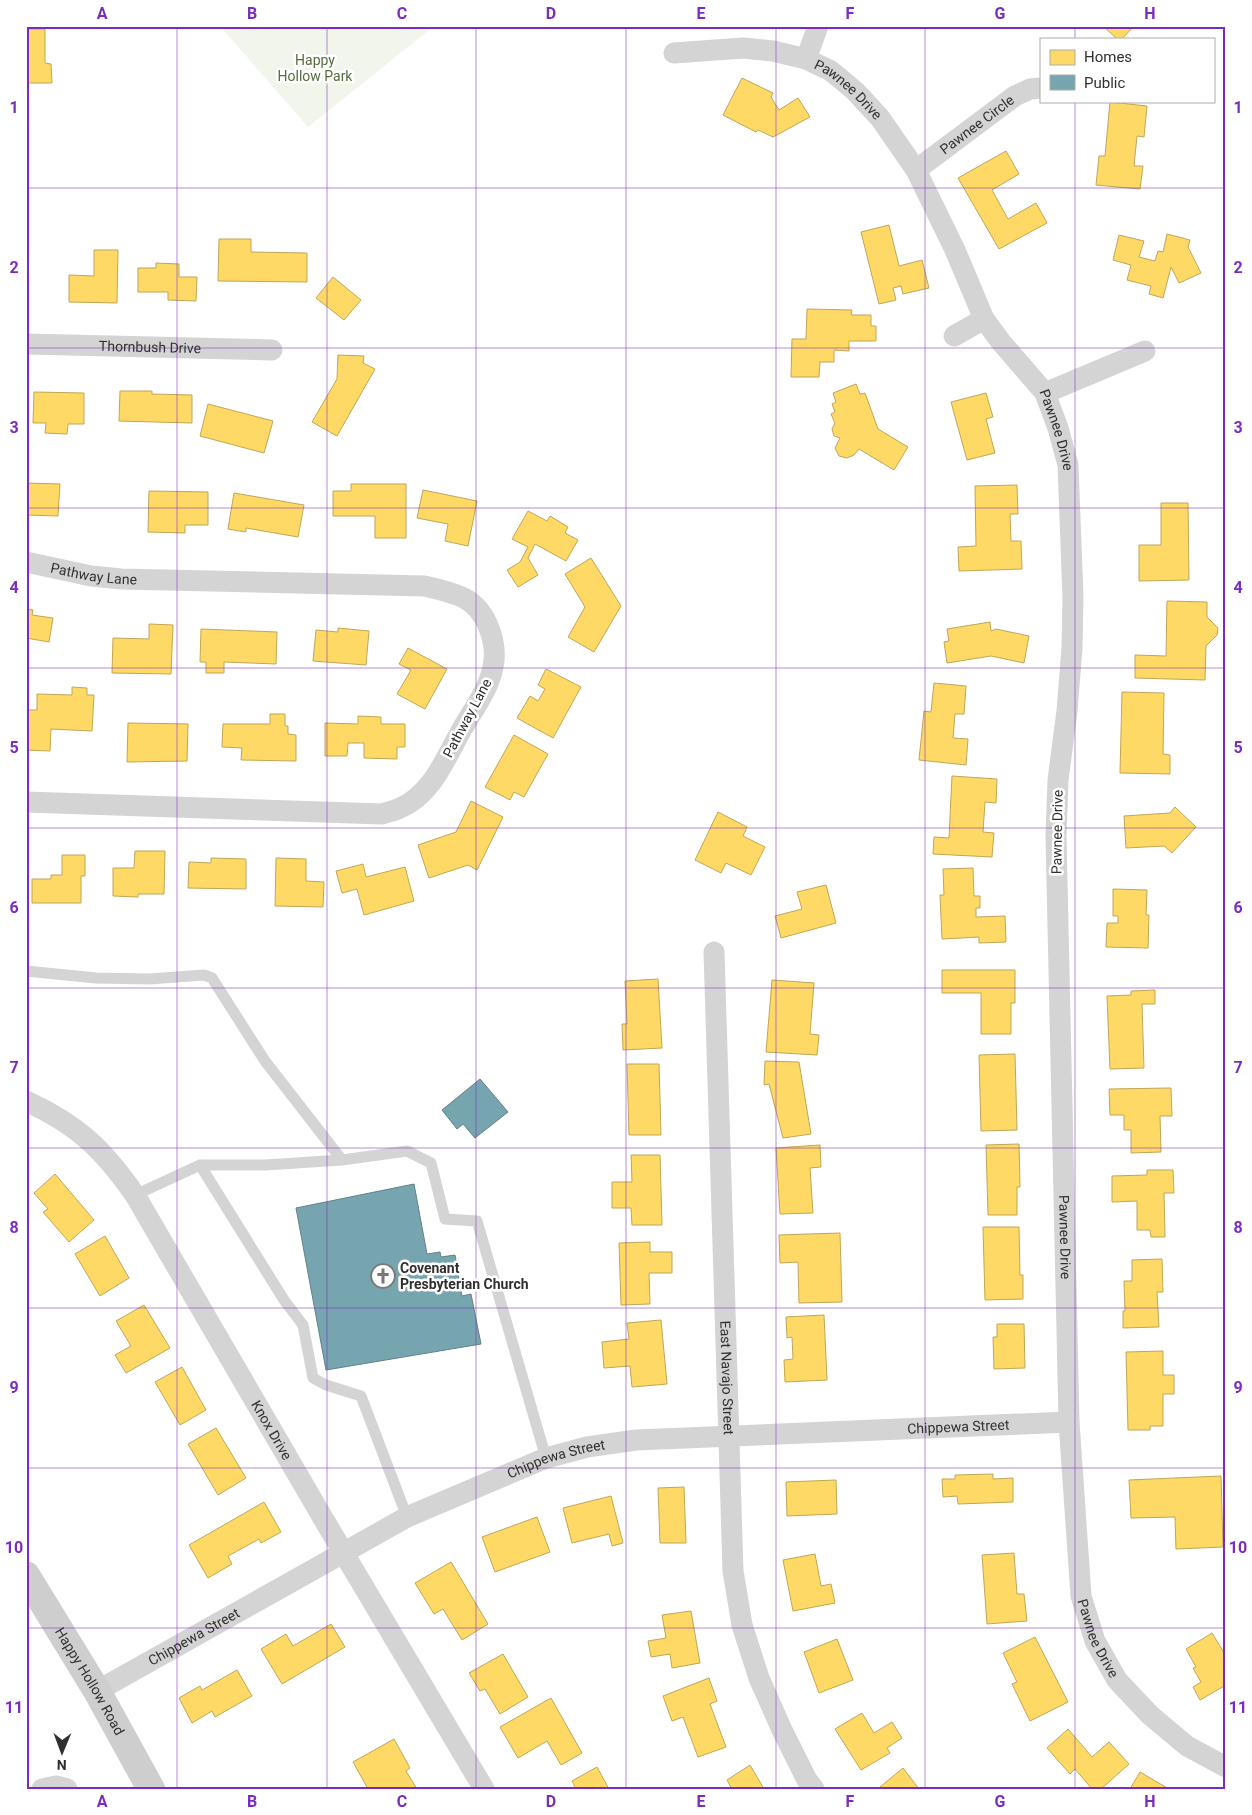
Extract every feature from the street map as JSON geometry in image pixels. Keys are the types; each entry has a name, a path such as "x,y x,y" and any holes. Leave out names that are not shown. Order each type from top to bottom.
{"main road":[{"name":"Happy Hollow Road","path":"26,1575 97,1691 151,1789"}],"street":[{"path":"806,59 818,26"},
{"name":"Pawnee Drive","path":"674,53 743,48 773,51 806,59 831,71 855,91 880,118 916,170 959,258 984,318 1001,342 1045,393 1058,428 1068,465 1073,597 1072,648 1067,711 1058,780 1056,836 1069,1422 1081,1596 1095,1641 1118,1680 1150,1715 1187,1746 1226,1767"},
{"name":"Pawnee Circle","path":"916,170 1015,96 1030,89 1040,88"},
{"path":"954,336 984,318"},
{"name":"Thornbush Drive","path":"26,344 272,350"},
{"path":"1045,393 1144,351"},
{"name":"Pathway Lane","path":"26,562 91,576 121,579 424,586 465,599 479,611 489,627 494,647 493,668 484,690 431,783 417,798 401,808 382,814 26,802"},
{"name":"East Navajo Street","path":"714,952 733,1571 742,1625 759,1678 782,1730 807,1780 814,1789"},
{"name":"Knox Drive","path":"26,1101 48,1111 73,1126 94,1143 118,1170 135,1195 484,1789"},
{"name":"Chippewa Street","path":"97,1691 345,1554 407,1517 546,1458 587,1447 636,1440 1069,1422"},
{"path":"42,1789 56,1786 66,1789"}],"lane":[{"path":"26,971 96,978 149,979 204,975 212,978 266,1061 342,1160"},
{"path":"135,1195 200,1165 265,1165 342,1160 407,1151 431,1163 445,1219 477,1221 546,1458"},
{"path":"200,1165 284,1300 303,1325 313,1378 326,1385 361,1396 407,1517"}],"green space":[{"name":"Happy Hollow Park","path":"220,26 434,26 308,127"}],"building: Homes":[{"path":"1103,26 1134,26 1123,38 1116,38"},
{"path":"26,29 45,29 45,63 51,64 52,83 26,83"},
{"path":"742,78 773,93 771,97 779,110 798,98 810,117 773,137 758,130 756,132 723,115"},
{"path":"1110,102 1147,106 1144,137 1137,136 1134,166 1143,166 1140,189 1096,185 1099,156 1105,156"},
{"path":"1006,151 1019,174 992,190 1008,219 1036,203 1047,223 999,249 958,178"},
{"path":"889,225 899,266 922,260 929,288 903,294 901,286 893,288 896,300 879,304 861,232"},
{"path":"1167,234 1190,240 1188,247 1201,273 1179,283 1171,267 1163,298 1149,294 1151,286 1127,280 1131,265 1113,260 1119,235 1144,241 1139,257 1155,261 1158,251 1163,252"},
{"path":"219,239 251,239 251,252 307,253 307,282 218,281"},
{"path":"94,250 118,250 117,303 69,302 69,275 94,276"},
{"path":"156,263 179,264 179,277 197,277 196,301 168,300 168,292 138,292 138,268 156,268"},
{"path":"333,277 361,300 344,320 316,298"},
{"path":"807,309 852,310 851,315 871,315 871,326 876,326 876,341 849,341 849,351 834,350 834,362 820,362 819,377 791,377 792,339 806,339"},
{"path":"338,355 364,356 363,363 375,369 337,436 312,422 337,379"},
{"path":"856,384 860,394 865,393 878,429 908,447 894,470 859,449 854,455 847,458 839,456 835,448 840,438 834,436 832,429 835,423 831,414 835,412 832,404 836,402 833,393"},
{"path":"120,391 152,391 152,394 192,395 192,423 119,421"},
{"path":"34,392 84,393 84,424 68,424 67,434 45,433 46,423 33,423"},
{"path":"986,393 993,417 986,419 995,453 967,460 951,402"},
{"path":"208,404 273,421 264,453 200,436"},
{"path":"26,483 60,484 58,516 26,515"},
{"path":"351,484 406,484 406,538 375,538 375,516 333,516 333,491 351,491"},
{"path":"1017,485 1018,514 1010,514 1011,541 1021,541 1022,569 959,571 958,547 976,546 975,486"},
{"path":"423,490 477,501 468,546 445,541 448,524 417,518"},
{"path":"149,491 208,492 208,525 185,525 185,533 148,532"},
{"path":"234,493 304,505 298,537 246,528 246,532 228,529"},
{"path":"1161,503 1188,503 1189,580 1139,581 1139,545 1161,545"},
{"path":"528,511 547,521 550,516 568,527 565,533 578,540 566,561 535,544 528,558 538,575 518,587 507,570 520,562 528,547 512,539"},
{"path":"591,558 621,606 594,652 568,637 585,607 565,574"},
{"path":"1167,601 1207,602 1207,617 1218,628 1217,635 1206,646 1205,680 1135,678 1135,655 1166,656"},
{"path":"26,609 33,610 32,615 53,618 49,642 26,638"},
{"path":"990,622 991,631 996,629 1029,636 1024,663 991,656 947,663 944,642 949,641 947,629"},
{"path":"149,624 173,625 171,674 112,673 113,638 149,639"},
{"path":"338,628 369,631 366,665 313,661 316,630 338,632"},
{"path":"201,629 277,632 276,664 224,662 224,673 206,673 206,662 200,662"},
{"path":"408,648 447,669 425,709 397,694 411,670 399,664"},
{"path":"546,669 581,687 553,738 517,718 530,696 538,701 545,689 538,685"},
{"path":"934,683 966,686 964,714 955,714 953,738 968,739 966,765 919,760 924,711 931,712"},
{"path":"72,687 87,688 87,695 94,695 92,731 51,729 50,751 26,750 26,710 37,710 37,694 72,695"},
{"path":"1122,692 1164,693 1163,754 1170,755 1170,774 1120,773"},
{"path":"270,714 285,714 285,726 288,726 288,734 296,735 296,761 241,760 242,748 222,747 223,724 270,724"},
{"path":"358,716 381,717 381,724 405,724 405,747 397,747 397,759 364,758 364,743 348,743 347,756 325,756 325,723 358,724"},
{"path":"128,723 188,724 187,761 127,762"},
{"path":"514,735 548,754 524,797 514,792 510,800 485,787"},
{"path":"952,776 997,779 996,803 985,802 983,832 994,833 992,857 933,854 934,837 949,838"},
{"path":"471,801 503,817 477,870 468,865 429,878 418,845 456,832"},
{"path":"1175,807 1196,827 1172,853 1164,846 1126,848 1124,816 1170,813"},
{"path":"718,812 747,827 743,836 765,847 751,875 726,863 721,873 695,860"},
{"path":"135,851 165,851 164,894 138,894 138,897 113,896 113,868 134,868"},
{"path":"62,855 85,855 85,876 81,876 81,903 32,903 32,879 51,879 51,875 62,875"},
{"path":"211,858 246,859 246,889 188,888 189,862 211,863"},
{"path":"276,858 306,859 306,881 324,882 323,907 275,906"},
{"path":"363,864 366,877 405,867 414,901 364,915 357,889 342,893 336,871"},
{"path":"973,868 974,896 980,896 980,908 976,908 976,917 1005,916 1006,942 979,943 979,937 942,939 940,895 944,895 943,869"},
{"path":"826,885 836,923 781,938 775,916 802,909 797,892"},
{"path":"1113,889 1147,890 1146,915 1149,915 1148,948 1106,947 1107,923 1118,923 1118,916 1113,916"},
{"path":"942,970 1015,970 1015,1003 1011,1003 1011,1034 981,1034 981,993 942,993"},
{"path":"658,979 662,1048 623,1050 622,1024 627,1024 625,981"},
{"path":"772,980 814,983 810,1034 819,1035 817,1055 766,1052"},
{"path":"1155,990 1155,1004 1142,1004 1144,1068 1110,1069 1107,996 1131,995 1131,991"},
{"path":"1015,1054 1017,1130 981,1131 979,1055"},
{"path":"765,1061 799,1062 811,1134 783,1138 769,1084 764,1085"},
{"path":"627,1064 659,1064 661,1135 629,1135"},
{"path":"1171,1088 1172,1116 1160,1116 1161,1152 1131,1153 1131,1130 1124,1130 1124,1115 1110,1115 1109,1089"},
{"path":"1019,1144 1020,1187 1017,1187 1017,1215 988,1215 986,1145"},
{"path":"820,1145 821,1167 810,1168 813,1213 780,1214 776,1148"},
{"path":"631,1155 660,1155 662,1225 632,1225 631,1208 612,1208 612,1182 632,1182"},
{"path":"1147,1170 1173,1170 1174,1193 1164,1193 1165,1237 1151,1237 1150,1230 1137,1230 1137,1201 1112,1202 1112,1176 1147,1175"},
{"path":"55,1174 94,1220 69,1242 43,1212 48,1209 34,1193"},
{"path":"983,1227 1019,1227 1020,1275 1023,1275 1023,1299 985,1300"},
{"path":"840,1233 842,1302 799,1303 798,1262 780,1263 779,1235"},
{"path":"105,1236 129,1278 100,1296 75,1254"},
{"path":"650,1242 650,1252 672,1252 672,1273 649,1273 650,1304 621,1305 619,1243"},
{"path":"1162,1259 1163,1292 1157,1292 1159,1327 1123,1328 1123,1311 1125,1311 1124,1281 1132,1281 1132,1260"},
{"path":"144,1305 170,1348 126,1373 115,1355 131,1346 116,1321"},
{"path":"824,1315 827,1380 785,1382 784,1360 793,1359 792,1337 787,1338 786,1317"},
{"path":"661,1320 667,1384 632,1387 630,1366 604,1368 602,1342 629,1339 627,1323"},
{"path":"997,1324 1024,1324 1025,1368 994,1369 993,1337 997,1337"},
{"path":"1163,1351 1163,1375 1174,1375 1174,1394 1163,1394 1163,1426 1150,1426 1150,1430 1128,1430 1126,1352"},
{"path":"182,1367 206,1410 180,1425 155,1382"},
{"path":"216,1428 246,1478 218,1495 188,1444"},
{"path":"993,1474 993,1479 1013,1478 1013,1502 958,1504 957,1496 943,1497 942,1479 955,1479 955,1475"},
{"path":"1221,1476 1223,1547 1176,1549 1175,1517 1131,1518 1129,1480"},
{"path":"836,1480 837,1514 787,1516 786,1482"},
{"path":"684,1487 686,1543 660,1543 658,1488"},
{"path":"611,1496 623,1543 612,1546 609,1534 572,1543 563,1508"},
{"path":"264,1502 281,1532 261,1543 259,1539 228,1556 232,1564 208,1578 189,1545"},
{"path":"537,1517 550,1552 495,1572 482,1537"},
{"path":"1014,1553 1017,1594 1024,1594 1027,1621 987,1624 982,1555"},
{"path":"815,1554 821,1586 831,1584 835,1603 793,1611 783,1560"},
{"path":"451,1562 488,1624 462,1640 443,1609 434,1614 415,1583"},
{"path":"691,1611 700,1663 672,1668 670,1654 651,1657 648,1641 666,1638 662,1615"},
{"path":"331,1624 345,1647 282,1684 261,1649 286,1634 293,1646"},
{"path":"1212,1633 1226,1656 1226,1685 1200,1700 1193,1687 1201,1682 1193,1668 1196,1667 1186,1649"},
{"path":"1035,1637 1068,1702 1030,1721 1012,1684 1017,1682 1003,1653"},
{"path":"837,1639 853,1680 819,1693 804,1652"},
{"path":"503,1654 528,1697 500,1714 485,1689 480,1691 469,1673"},
{"path":"237,1670 252,1696 215,1717 212,1711 192,1723 179,1698 200,1686 202,1690"},
{"path":"709,1678 717,1701 710,1704 726,1747 698,1757 683,1717 672,1721 663,1696"},
{"path":"551,1698 582,1753 561,1765 547,1741 518,1758 500,1727"},
{"path":"862,1713 874,1733 892,1722 902,1738 887,1748 890,1753 861,1770 835,1729"},
{"path":"1068,1729 1092,1757 1109,1742 1129,1764 1101,1789 1092,1789 1075,1769 1070,1774 1047,1748"},
{"path":"394,1739 410,1768 406,1771 417,1789 368,1789 353,1762"},
{"path":"750,1765 764,1789 732,1789 727,1780"},
{"path":"597,1767 609,1789 576,1789 572,1781"},
{"path":"903,1768 919,1789 882,1789 880,1787"},
{"path":"1140,1772 1169,1789 1130,1789"}],"building: Public":[{"path":"480,1079 508,1112 475,1138 463,1124 457,1129 442,1110"},
{"name":"Covenant Presbyterian Church","path":"414,1184 427,1254 440,1252 441,1257 455,1255 462,1296 471,1294 481,1344 326,1370 296,1208"}],"place":[{"name":"Covenant Presbyterian Church","path":"383,1276"}]}
